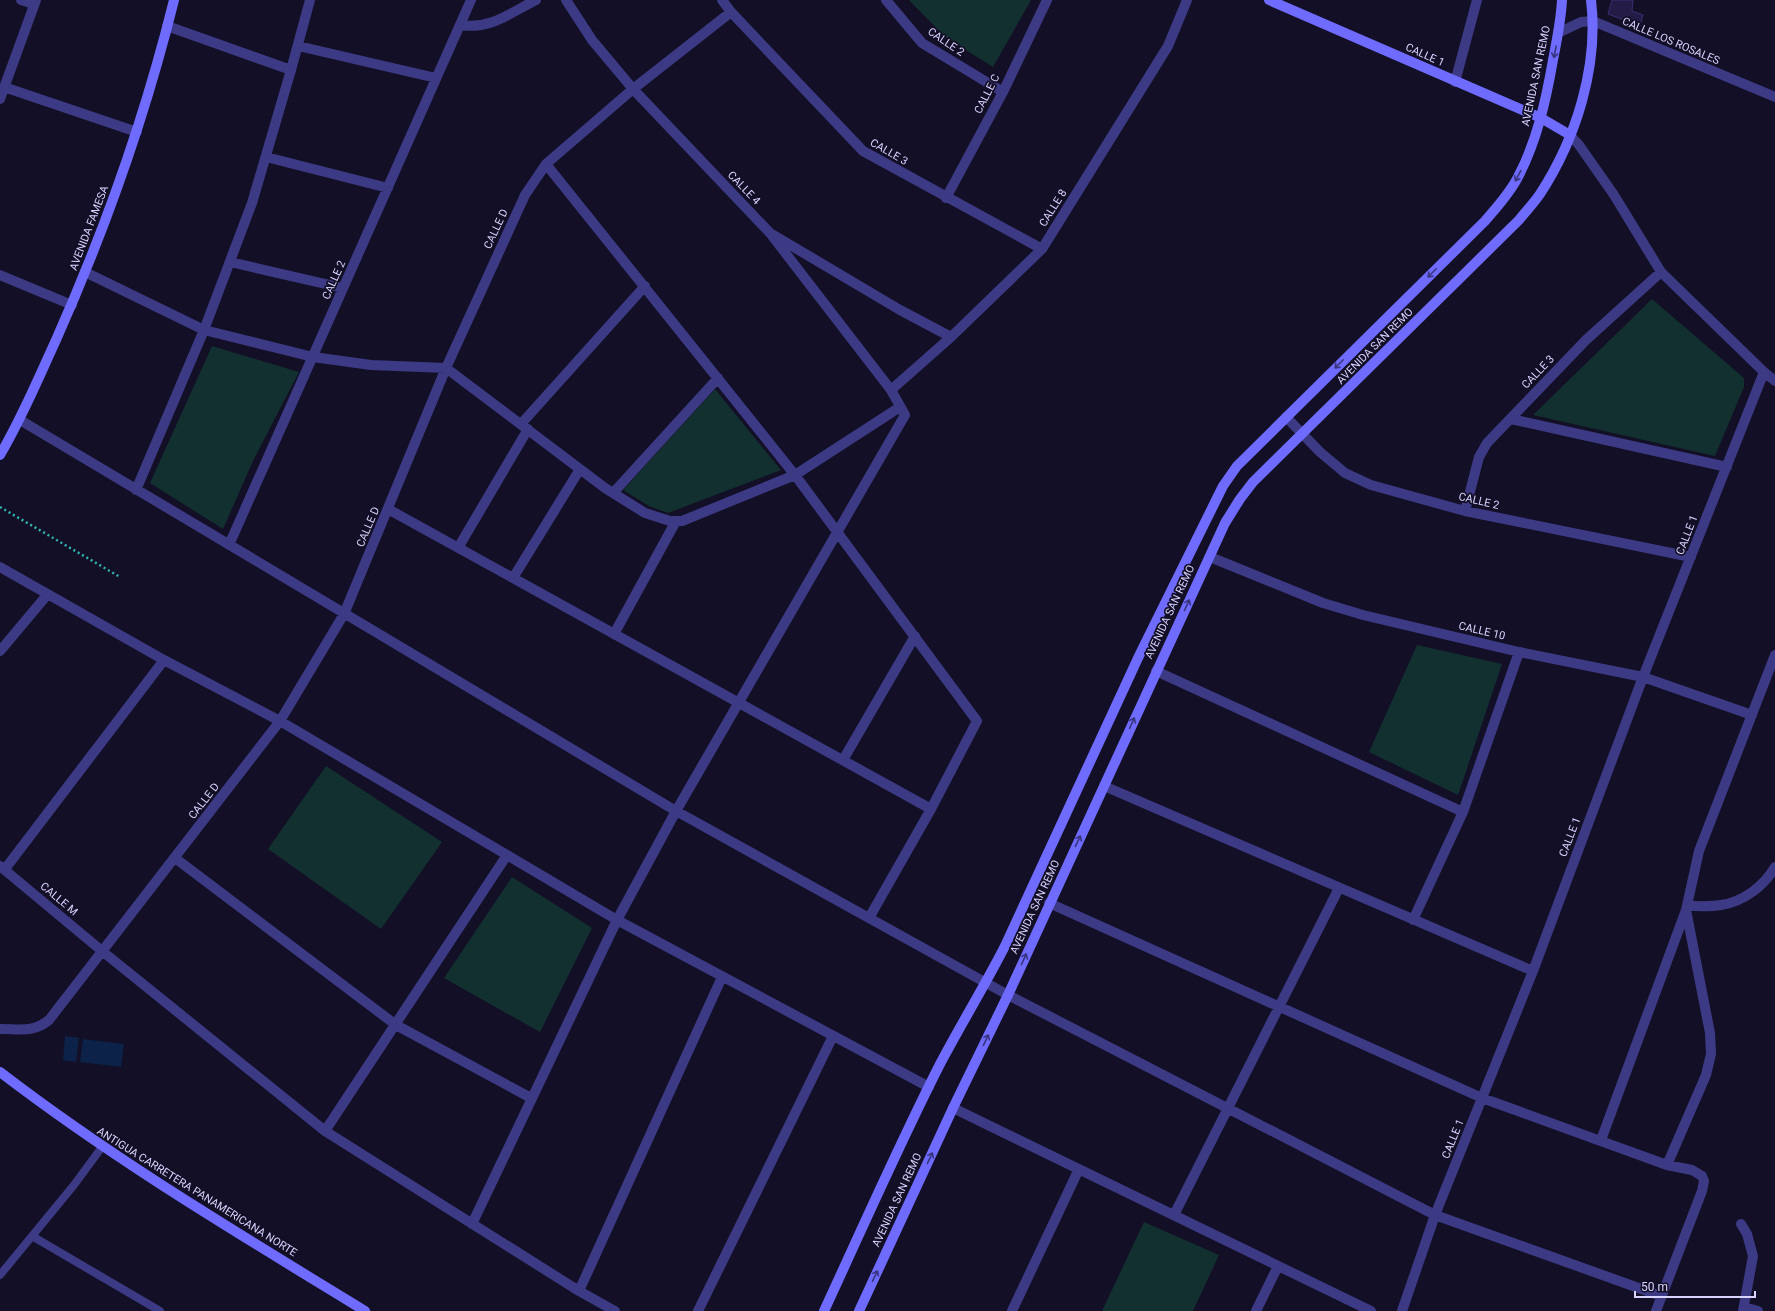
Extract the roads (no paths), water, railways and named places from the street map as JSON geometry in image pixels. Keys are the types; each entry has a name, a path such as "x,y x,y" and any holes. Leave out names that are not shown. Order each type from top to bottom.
{"main road":[{"name":"AVENIDA FAMESA","path":"0,454 20,420 86,272 137,132 154,78 174,0"},
{"name":"CALLE 1","path":"1269,0 1455,82 1541,118 1570,135"},
{"name":"AVENIDA SAN REMO","path":"824,1311 929,1088 964,1018 986,983 1005,946 1138,658 1223,486 1237,466 1485,221 1502,201 1518,178 1531,149 1541,118 1558,33 1562,0"},
{"name":"AVENIDA SAN REMO","path":"859,1311 953,1108 1008,994 1225,523 1253,482 1519,220 1539,195 1556,167 1577,116 1592,46 1593,21 1591,0"},
{"name":"ANTIGUA CARRETERA PANAMERICANA NORTE","path":"0,1072 102,1147 197,1208 365,1311"}],"street":[{"path":"0,99 35,2 21,0"},
{"path":"136,490 204,330 252,203 310,0"},
{"name":"CALLE 2","path":"229,545 471,0"},
{"path":"460,25 473,27 489,24 536,0"},
{"name":"CALLE 4","path":"566,0 592,40 633,89 770,233 900,310 951,337"},
{"name":"CALLE 3","path":"722,0 731,12 863,152 1042,249"},
{"name":"CALLE 2","path":"886,0 922,43 1003,92"},
{"name":"CALLE C","path":"946,198 1003,92 1048,0"},
{"name":"CALLE 8","path":"891,390 951,337 1042,249 1168,46 1187,0"},
{"path":"1455,82 1477,0"},
{"name":"CALLE D","path":"0,1028 26,1030 40,1027 49,1020 280,721 344,614 446,368 511,222 525,195 546,164 633,89 731,12"},
{"path":"1558,33 1581,22 1593,21"},
{"name":"CALLE LOS ROSALES","path":"1593,21 1775,97"},
{"path":"167,26 291,70"},
{"path":"298,46 436,78"},
{"path":"4,87 137,132"},
{"path":"1570,135 1606,182 1661,272 1775,381"},
{"path":"266,157 388,188"},
{"path":"546,164 795,475 977,721 931,808 868,918"},
{"path":"472,1224 617,920 676,811 740,703 905,415 891,390 770,233"},
{"path":"230,262 343,288"},
{"path":"86,272 204,330 313,357 370,365 446,368 613,493 645,513 670,521 682,521 795,475 900,407"},
{"name":"CALLE 3","path":"1465,511 1479,457 1487,443 1586,340 1661,272"},
{"path":"0,275 72,305"},
{"path":"458,548 525,427 645,286"},
{"name":"CALLE 1","path":"1402,1311 1435,1215 1533,971 1643,677 1692,557 1764,372"},
{"path":"613,493 718,378"},
{"name":"CALLE 2","path":"1286,417 1320,452 1345,473 1371,485 1465,511 1692,557"},
{"path":"1511,419 1727,467"},
{"path":"20,420 676,811 986,983 1435,1215 1661,1296"},
{"path":"514,578 580,469"},
{"path":"388,510 931,808"},
{"path":"614,634 676,521"},
{"name":"CALLE 10","path":"1210,557 1323,603 1363,615 1519,652 1643,677 1752,715"},
{"path":"0,567 164,660 280,721 617,920 929,1088"},
{"path":"0,651 47,595"},
{"path":"843,760 915,636"},
{"path":"1413,920 1463,812 1519,652"},
{"path":"1601,1140 1686,908 1699,851 1775,655"},
{"path":"2,867 164,660"},
{"path":"1156,671 1463,812"},
{"path":"1104,786 1533,971"},
{"path":"325,1131 507,855"},
{"path":"175,858 396,1025 531,1098"},
{"name":"CALLE M","path":"2,867 102,951 325,1131 579,1291 616,1311"},
{"path":"1686,908 1720,905 1742,899 1758,887 1775,867"},
{"path":"1174,1215 1339,888"},
{"path":"1049,903 1482,1098 1667,1164 1692,1170 1702,1176 1704,1181 1702,1191 1656,1311"},
{"path":"1667,1164 1706,1075 1711,1054 1710,1033 1686,908"},
{"path":"579,1291 722,977"},
{"path":"698,1311 833,1036"},
{"path":"953,1108 1371,1311"},
{"path":"1012,1311 1079,1169"},
{"path":"1741,1224 1747,1234 1753,1256 1744,1309 1758,1311"},
{"path":"1256,1311 1278,1266"}],"lane":[{"path":"0,1275 102,1147"},
{"path":"32,1236 160,1311"}],"water":[{"path":"65,1036 79,1038 76,1062 63,1060"},
{"path":"83,1039 124,1044 121,1067 80,1062"}]}
